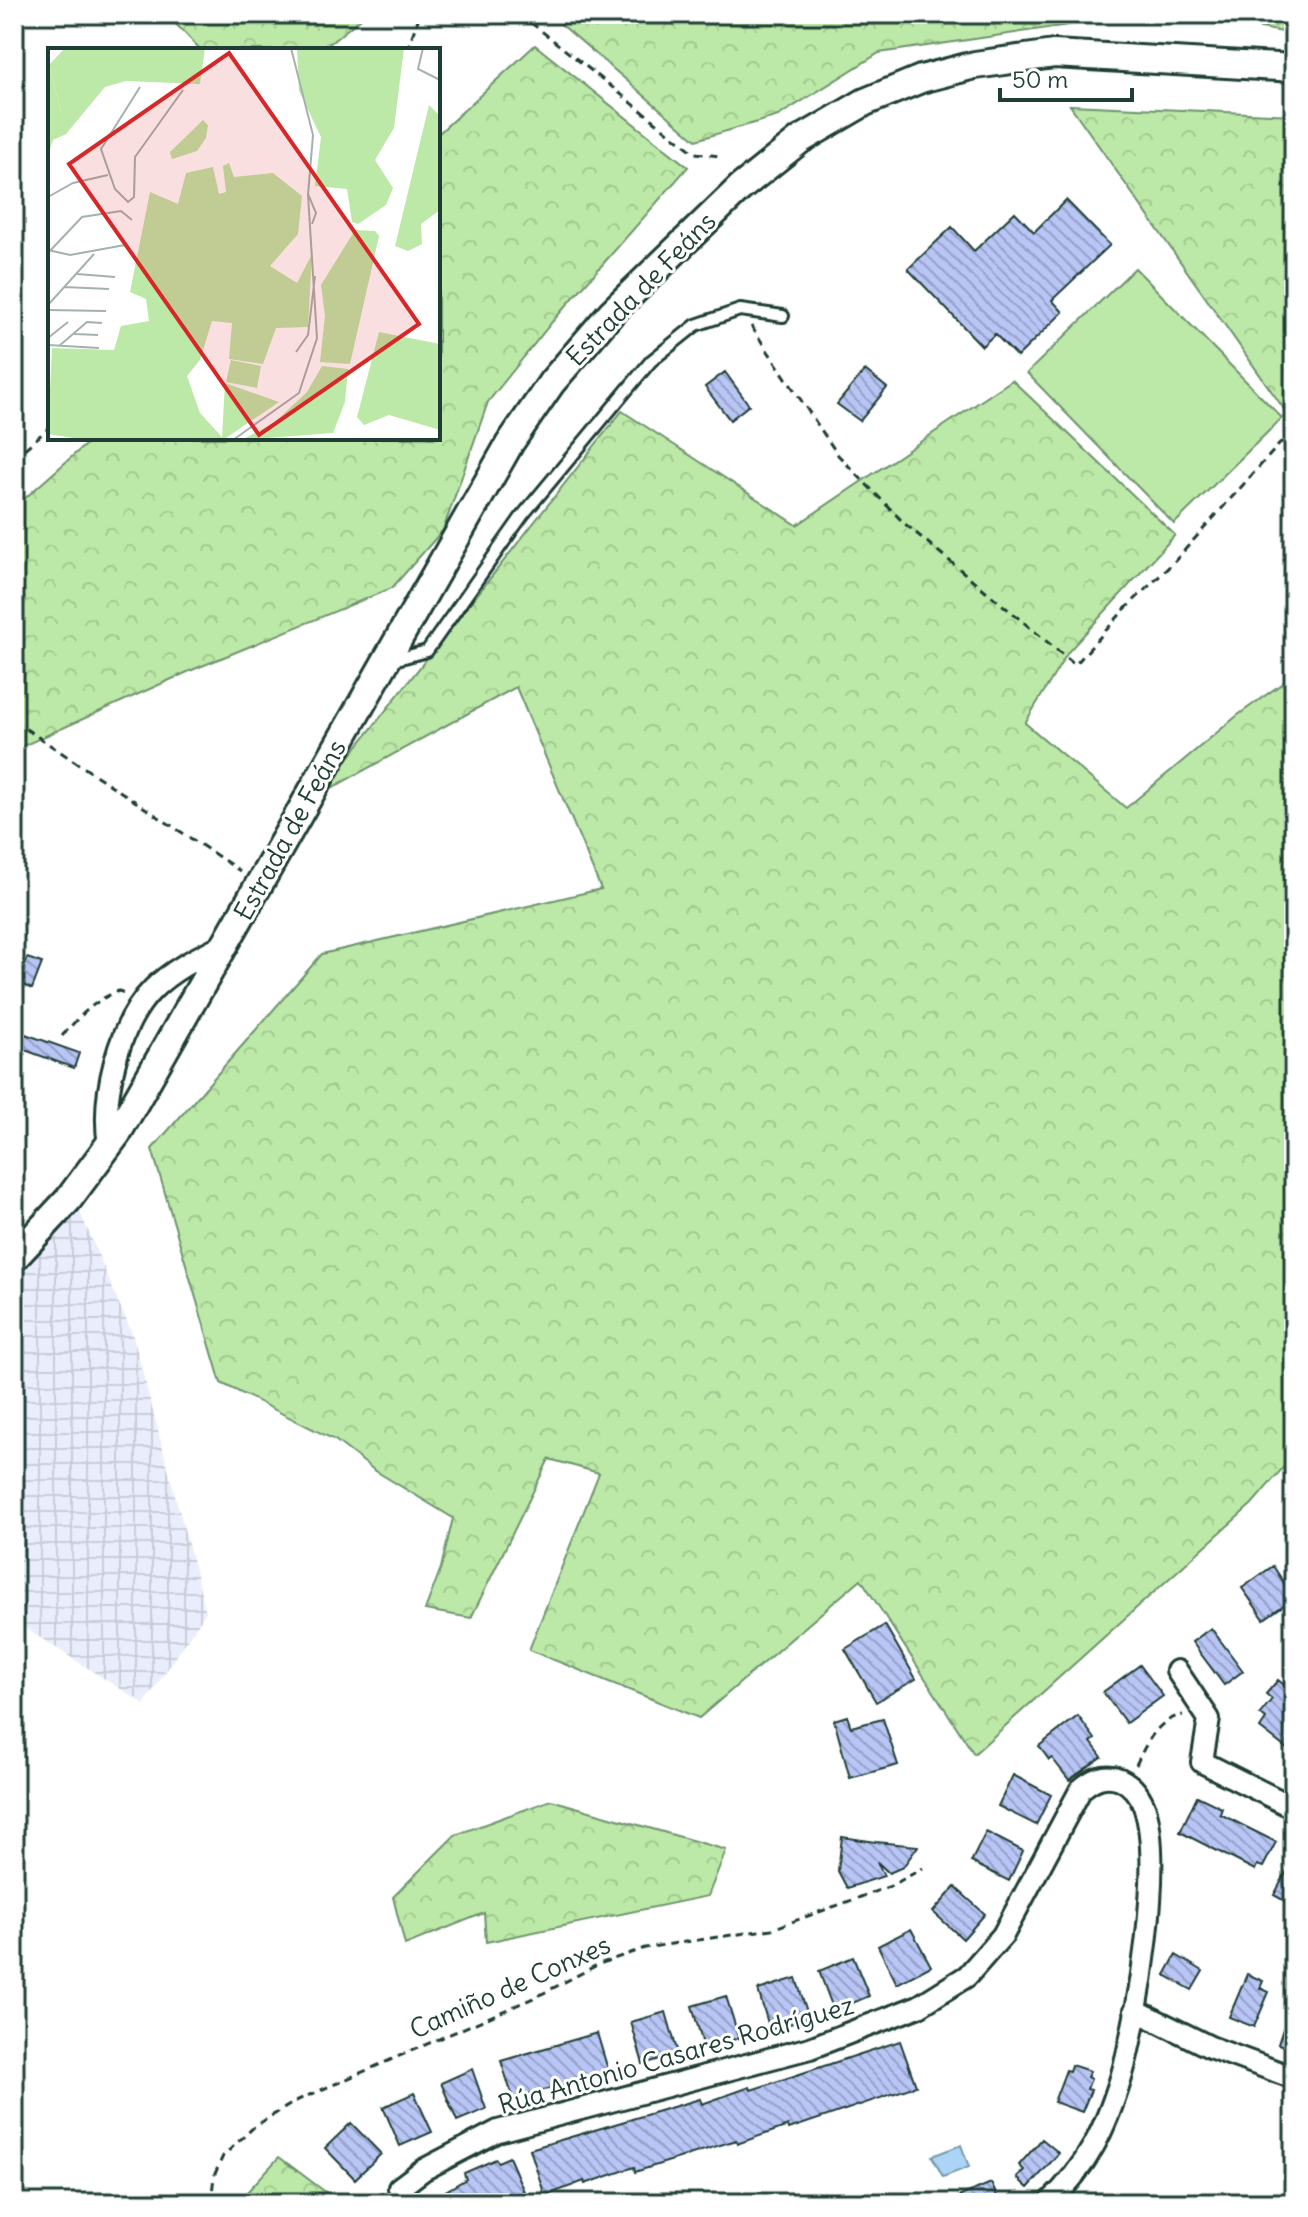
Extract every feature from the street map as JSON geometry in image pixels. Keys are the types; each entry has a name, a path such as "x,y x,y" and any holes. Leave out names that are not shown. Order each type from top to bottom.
{"street":[{"name":"Estrada de Feáns","path":"14,1258 68,1200 109,1145 510,443 552,382 622,301 740,188 800,140 865,102 921,79 975,65 1054,54 1294,68"},
{"name":"Estrada de Feáns","path":"109,1145 108,1110 119,1047 142,1002 155,987 189,963 226,943"},
{"path":"1177,1671 1209,1719 1202,1762 1294,1808"},
{"name":"Rúa Antonio Casares Rodríguez","path":"399,2188 423,2170 498,2131 810,2048 919,2006 967,1976 1003,1935 1081,1789 1105,1776 1127,1783"},
{"path":"1049,2203 1073,2179 1090,2154 1104,2123 1121,2076 1135,2010 1150,1903 1150,1841 1144,1807 1138,1793 1127,1783"},
{"path":"1135,2010 1210,2047 1294,2078"}],"lane":[{"path":"387,661 427,651 522,516 651,361 696,325 740,310 783,316"}],"path":[{"path":"408,48 420,14"},
{"path":"520,14 695,153 720,156"},
{"path":"740,310 838,455 904,523 1075,665 1125,609 1173,563 1294,428"},
{"path":"14,458 48,429"},
{"path":"14,721 260,884"},
{"path":"62,1036 84,1011 104,996 119,991 142,1002"},
{"path":"1127,1783 1146,1743 1158,1728 1178,1715 1205,1713"},
{"name":"Camiño de Conxes","path":"211,2203 214,2176 223,2156 255,2126 298,2100 538,1996 599,1964 645,1948 772,1929 891,1886 923,1868"}],"shaded area":[{"path":"79,1210 133,1336 206,1612 144,1704 14,1621 14,1278"}],"green space":[{"path":"166,14 366,14 324,48 199,48"},
{"path":"569,14 1143,14 879,53 778,116 696,140 561,24"},
{"path":"1185,14 1294,14 1294,34"},
{"path":"535,45 688,167 552,322 488,402 443,530 392,588 192,670 14,750 14,508 91,440 440,440 440,132"},
{"path":"1070,105 1294,115 1294,416 1291,419"},
{"path":"1135,268 1282,418 1174,524 1027,373"},
{"path":"1012,380 1175,535 1068,652 1025,723 1126,808 1238,715 1294,675 1294,1455 1252,1504 974,1754 861,1579 699,1718 529,1650 599,1473 549,1459 471,1618 425,1610 441,1568 453,1518 374,1470 335,1440 221,1383 152,1149 322,954 601,889 516,687 319,795 622,411 797,525"},
{"path":"551,1800 726,1850 708,1896 486,1942 484,1913 405,1945 393,1897 455,1835"},
{"path":"279,2157 340,2203 237,2203"}],"water":[{"path":"961,2145 969,2167 943,2177 932,2156"}],"building":[{"path":"1066,200 1110,245 1052,300 1063,312 1017,357 995,334 982,346 908,269 952,227 974,251 1015,212 1034,232"},
{"path":"865,370 887,388 860,421 837,404"},
{"path":"725,372 749,405 730,420 705,387"},
{"path":"27,958 42,963 32,989 18,983"},
{"path":"14,1030 79,1053 74,1068 14,1046"},
{"path":"1273,1566 1294,1598 1264,1619 1242,1588"},
{"path":"885,1625 916,1679 876,1702 845,1649"},
{"path":"1211,1628 1243,1671 1224,1685 1192,1642"},
{"path":"1140,1665 1163,1696 1126,1723 1103,1692"},
{"path":"1278,1680 1294,1693 1294,1740 1287,1749 1260,1728 1266,1719 1260,1714 1272,1699 1266,1694"},
{"path":"847,1716 851,1727 883,1719 898,1765 850,1778 834,1720"},
{"path":"1078,1716 1095,1739 1091,1742 1102,1757 1069,1780 1039,1746"},
{"path":"1013,1775 1051,1795 1036,1825 998,1806"},
{"path":"1197,1796 1222,1808 1220,1814 1276,1842 1263,1867 1257,1865 1255,1870 1180,1832"},
{"path":"986,1832 1023,1851 1009,1881 971,1862"},
{"path":"842,1837 918,1846 903,1867 889,1873 877,1862 884,1876 847,1888 838,1871"},
{"path":"1294,1858 1294,1906 1274,1895"},
{"path":"955,1887 985,1914 963,1939 933,1912"},
{"path":"911,1929 931,1966 897,1984 878,1946"},
{"path":"1176,1955 1203,1971 1192,1990 1165,1975"},
{"path":"853,1957 869,1996 834,2011 819,1971"},
{"path":"1247,1974 1263,1981 1260,1988 1269,1992 1254,2027 1229,2017"},
{"path":"796,1978 809,2018 770,2030 758,1990"},
{"path":"726,1996 739,2038 704,2048 692,2006"},
{"path":"1291,2004 1294,2004 1294,2049 1278,2044"},
{"path":"666,2012 678,2054 643,2064 631,2022"},
{"path":"597,2033 609,2073 513,2098 501,2061"},
{"path":"900,2041 916,2086 789,2129 788,2126 737,2144 736,2140 635,2172 634,2167 545,2196 530,2149 700,2099 702,2104 750,2087 751,2090"},
{"path":"1071,2065 1090,2071 1087,2089 1091,2090 1082,2112 1054,2102 1066,2070 1069,2071"},
{"path":"472,2069 486,2109 457,2121 441,2083"},
{"path":"414,2093 432,2132 400,2146 383,2107"},
{"path":"351,2123 381,2154 355,2179 325,2148"},
{"path":"1042,2139 1059,2153 1028,2188 1017,2178 1024,2170 1019,2165"},
{"path":"509,2157 529,2203 425,2203 466,2179 464,2173 496,2159 498,2162"},
{"path":"991,2183 1000,2203 944,2203"}]}
